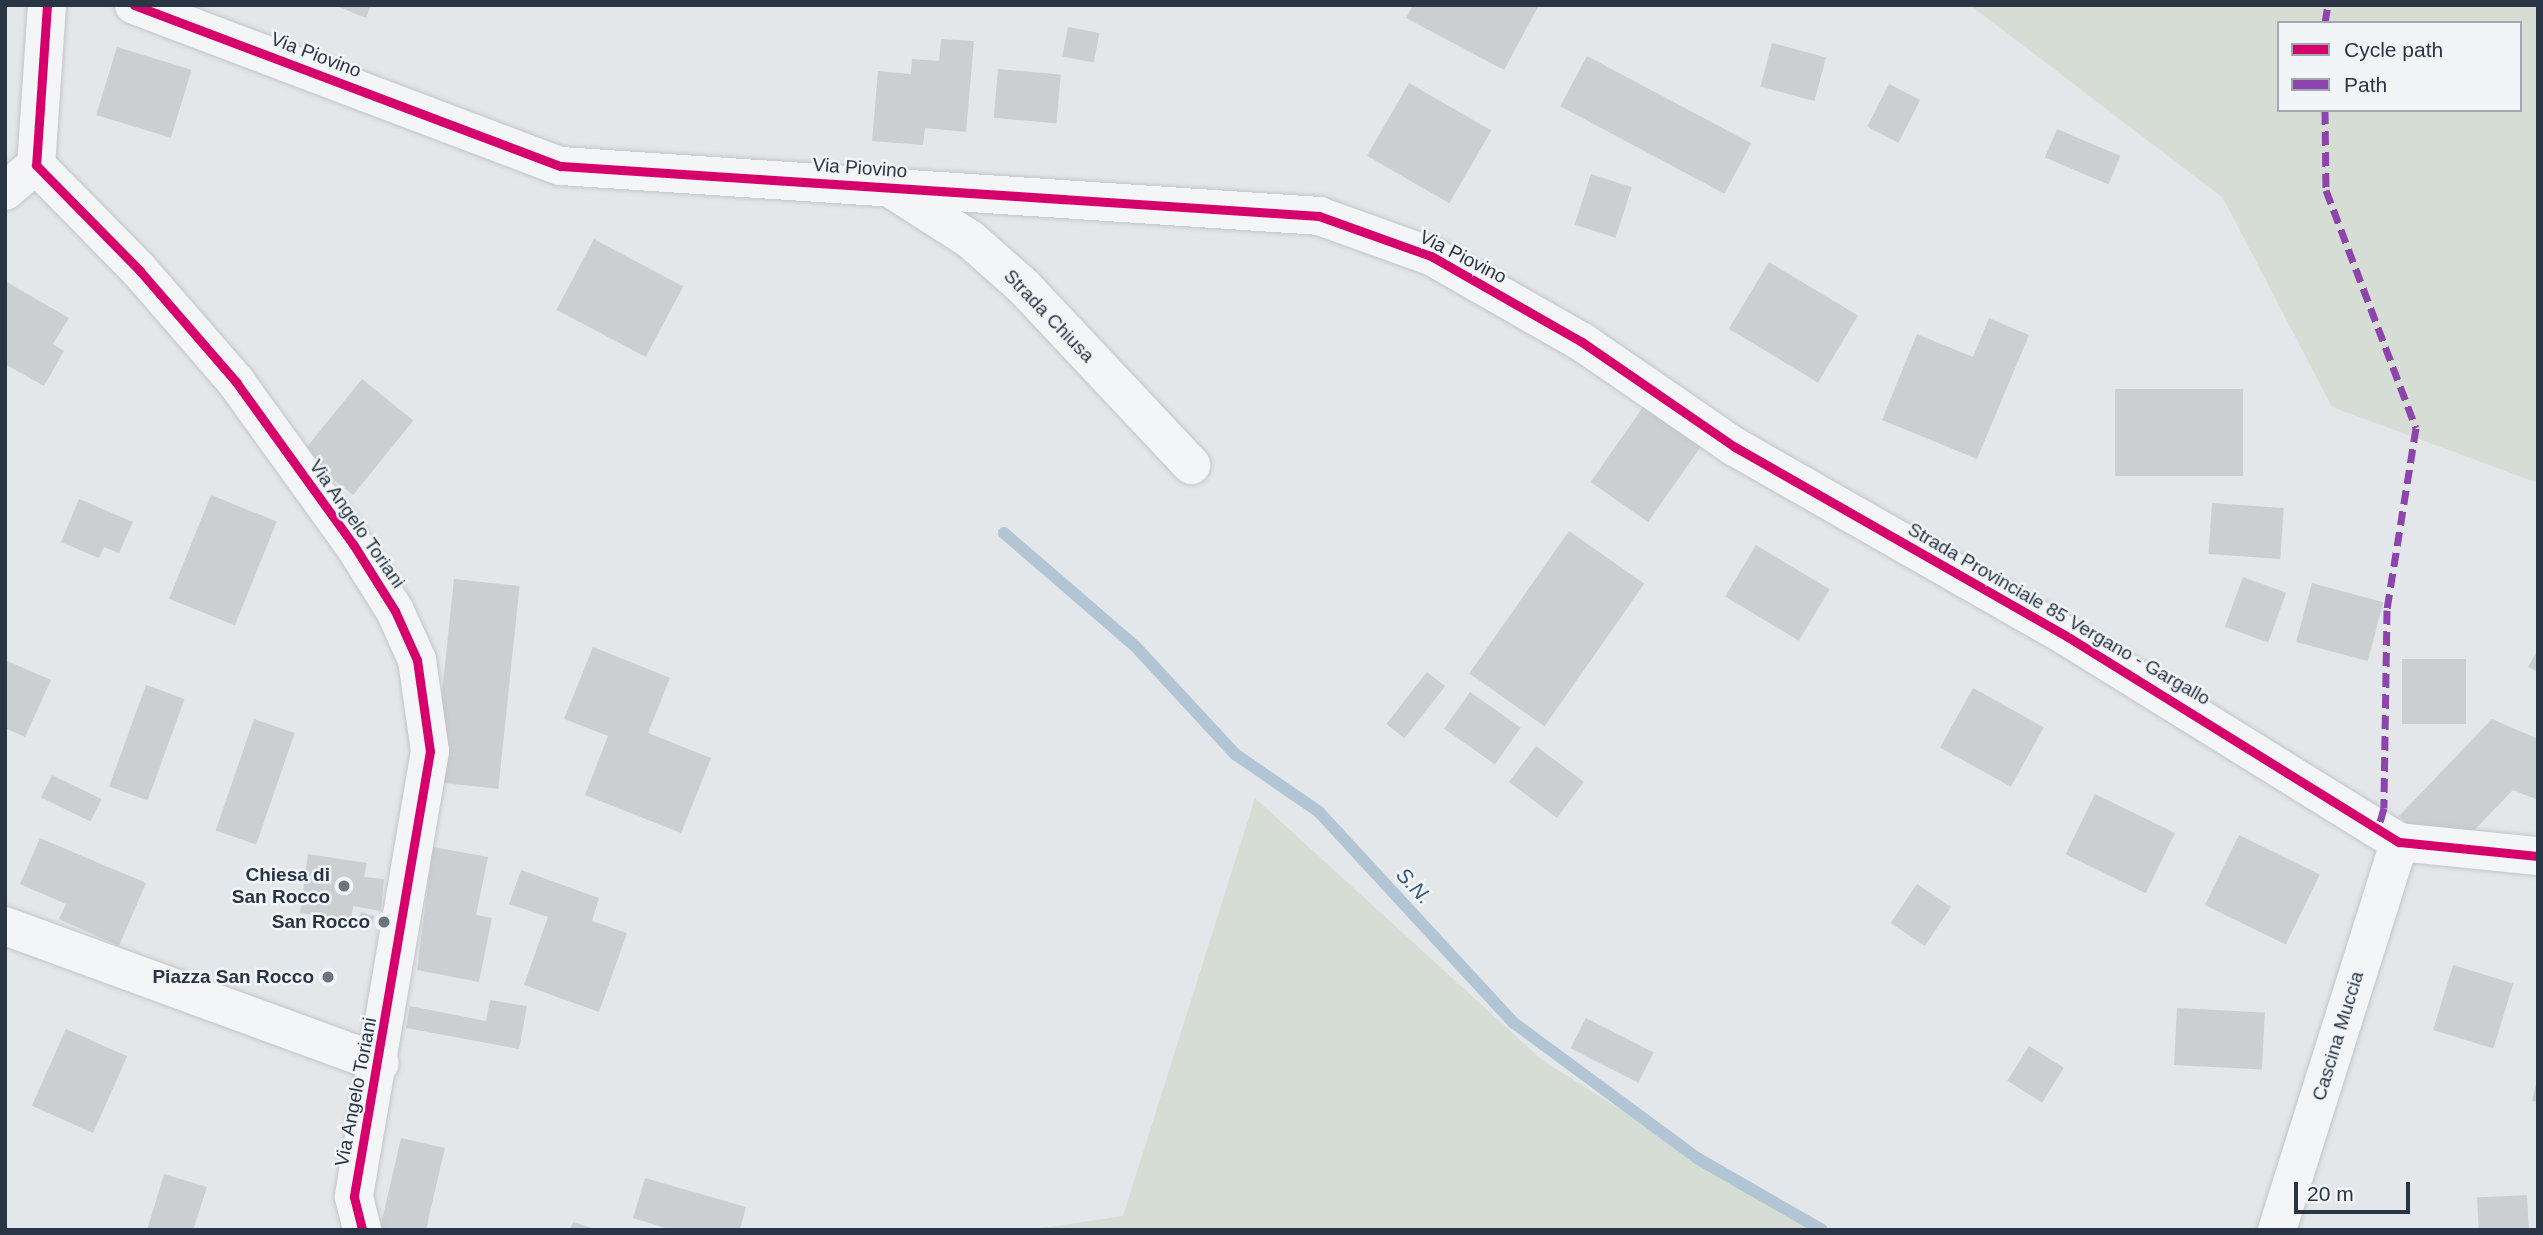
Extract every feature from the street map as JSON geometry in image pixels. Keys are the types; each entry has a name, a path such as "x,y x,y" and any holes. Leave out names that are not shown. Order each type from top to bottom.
{"street":[{"path":"5,191 36,165 47,5"},
{"name":"Via Piovino","path":"134,5 561,166 1319,216 1431,256 1583,342"},
{"name":"Via Angelo Toriani","path":"36,165 140,271 236,382 353,544 395,611 417,660 430,751 380,1063 354,1197 362,1230"},
{"name":"Strada Chiusa","path":"890,188 971,240 1025,288 1191,465"},
{"name":"Strada Provinciale 85 Vergano - Gargallo","path":"1583,342 1735,447 2068,637 2399,842 2538,856"},
{"name":"Cascina Muccia","path":"2277,1230 2399,842"},
{"path":"5,926 380,1063"}],"shaded area":[{"path":"1970,5 2538,5 2538,483 2332,407 2223,198"},
{"path":"1255,798 1542,1060 1755,1194 1828,1230 1029,1230 1123,1216"}],"building":[{"path":"334,5 371,5 366,18"},
{"path":"1413,5 1539,5 1504,70 1406,18"},
{"path":"1068,27 1099,33 1094,63 1062,56"},
{"path":"941,39 974,41 966,132 925,128 923,145 872,141 878,71 911,74 912,59 939,61"},
{"path":"1772,43 1826,57 1814,101 1760,86"},
{"path":"117,47 192,70 171,138 96,115"},
{"path":"1587,56 1751,143 1724,194 1560,106"},
{"path":"998,69 1061,74 1056,123 994,118"},
{"path":"1409,83 1491,130 1449,203 1367,156"},
{"path":"1889,84 1920,100 1898,143 1867,127"},
{"path":"2057,129 2121,156 2108,184 2045,158"},
{"path":"1591,174 1632,187 1616,238 1575,224"},
{"path":"594,239 683,286 646,357 556,310"},
{"path":"1769,262 1858,316 1818,382 1729,329"},
{"path":"5,281 69,318 53,344 64,351 44,386 5,364"},
{"path":"1989,318 2029,335 1977,459 1882,420 1917,334 1973,357"},
{"path":"362,379 413,421 353,495 302,454"},
{"path":"2115,389 2243,389 2243,476 2115,476"},
{"path":"1648,400 1705,440 1648,522 1591,482"},
{"path":"211,495 277,522 235,625 169,599"},
{"path":"79,499 133,522 119,553 104,547 99,558 61,542"},
{"path":"2212,503 2284,508 2280,559 2208,554"},
{"path":"1569,531 1644,584 1545,726 1469,674"},
{"path":"1756,545 1830,589 1799,641 1725,596"},
{"path":"2243,577 2286,593 2268,643 2225,627"},
{"path":"454,579 520,586 498,789 433,782"},
{"path":"2312,583 2383,602 2368,661 2296,642"},
{"path":"593,647 670,678 648,733 711,758 681,833 585,795 608,736 564,719"},
{"path":"2538,649 2538,672 2528,667"},
{"path":"2402,659 2466,659 2466,724 2402,724"},
{"path":"5,660 51,680 25,737 5,728"},
{"path":"1427,672 1445,686 1404,738 1386,724"},
{"path":"146,685 185,699 148,801 109,786"},
{"path":"1973,688 2044,727 2011,787 1940,747"},
{"path":"1470,692 1521,728 1495,764 1444,729"},
{"path":"254,719 295,733 256,845 216,831"},
{"path":"2492,719 2538,739 2538,800 2513,790 2459,846 2424,840 2399,816"},
{"path":"1536,746 1584,782 1557,818 1509,782"},
{"path":"52,775 101,799 90,822 41,797"},
{"path":"2095,794 2175,833 2146,893 2066,854"},
{"path":"2239,835 2320,874 2286,945 2205,905"},
{"path":"40,838 146,883 119,946 59,919 66,904 20,884"},
{"path":"433,847 488,857 476,915 492,918 479,982 417,970"},
{"name":"Chiesa di San Rocco","path":"308,854 367,863 364,877 384,879 381,911 353,906 351,921 300,913"},
{"path":"521,870 599,898 592,921 627,933 599,1012 524,985 548,917 509,904"},
{"path":"1917,884 1951,907 1925,946 1891,923"},
{"path":"361,912 374,916 372,925 358,921"},
{"path":"2453,965 2513,983 2493,1048 2433,1030"},
{"path":"490,1000 527,1006 519,1049 406,1028 410,1006 486,1021"},
{"path":"2177,1008 2265,1013 2262,1070 2174,1065"},
{"path":"1586,1018 1654,1053 1638,1083 1571,1048"},
{"path":"66,1029 127,1056 93,1133 32,1106"},
{"path":"2029,1046 2064,1068 2042,1102 2007,1081"},
{"path":"2538,1080 2538,1102 2532,1101"},
{"path":"401,1138 445,1148 426,1230 380,1230"},
{"path":"164,1174 207,1187 193,1230 147,1230"},
{"path":"645,1178 746,1207 740,1230 672,1230 633,1218"},
{"path":"2527,1195 2529,1230 2479,1230 2477,1198"},
{"path":"573,1222 595,1229 570,1230"}],"waterway":[{"name":"S.N.","path":"1004,533 1135,646 1235,754 1319,812 1514,1023 1697,1158 1822,1230"}],"marked path":[{"path":"2325,21 2328,5"},
{"path":"2325,112 2326,190 2416,428 2387,610 2384,808 2379,826"}],"cycle path":[{"path":"47,5 36,165 140,271 236,382 353,544 395,611 417,660 430,751 354,1197 362,1230"},
{"path":"134,5 561,166 1319,216 1431,256 1582,342 1735,447 2068,637 2399,842 2538,856"}],"place":[{"name":"Chiesa di San Rocco","path":"344,886"},
{"name":"San Rocco","path":"384,922"},
{"name":"Piazza San Rocco","path":"328,977"}]}
